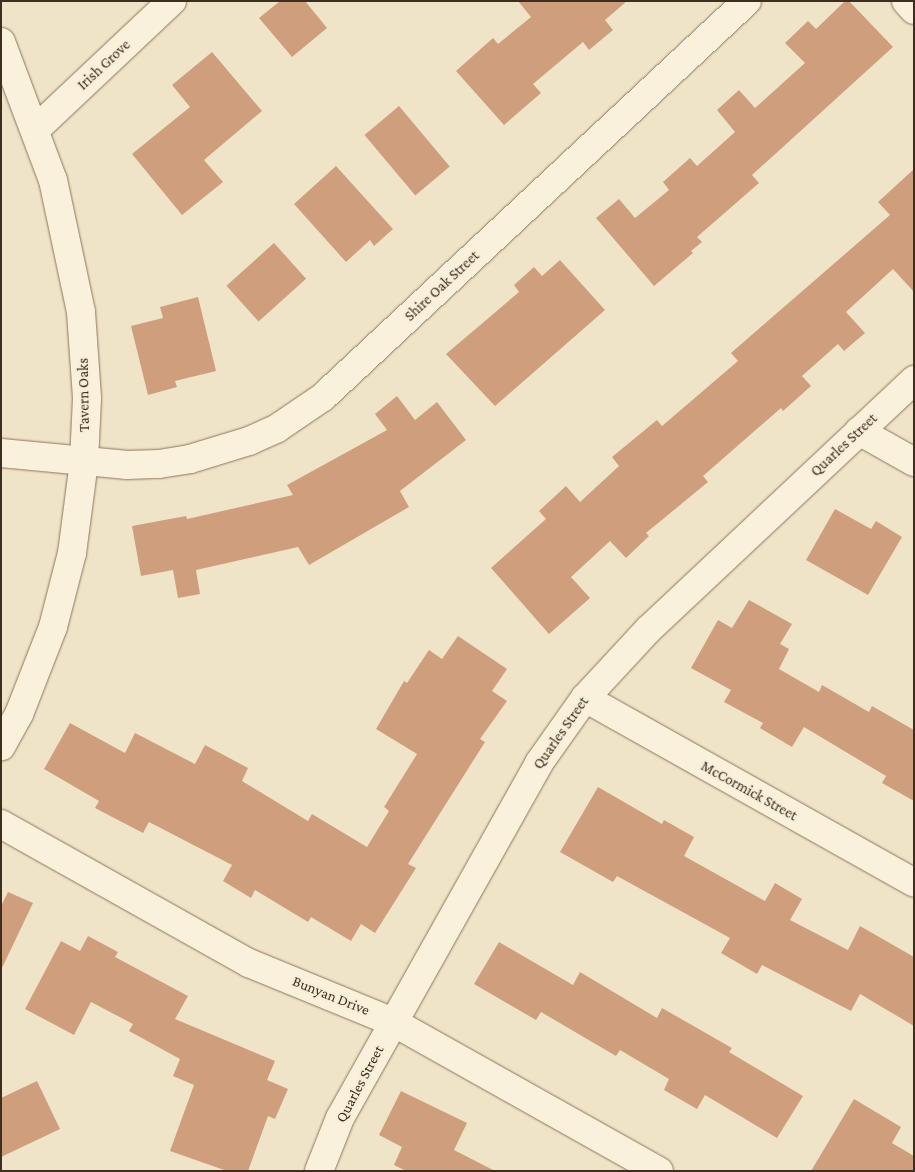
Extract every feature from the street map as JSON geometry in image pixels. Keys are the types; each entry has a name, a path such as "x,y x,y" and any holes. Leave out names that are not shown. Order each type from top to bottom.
{"street":[{"name":"Irish Grove","path":"36,129 172,1"},
{"name":"Shire Oak Street","path":"1,453 127,465 190,459 249,442 300,414 323,397 746,1"},
{"path":"906,1 914,10"},
{"name":"Tavern Oaks","path":"1,42 36,129 53,180 81,312 87,398 84,462 72,553 53,627 19,714 1,746"},
{"name":"Quarles Street","path":"319,1171 340,1118 393,1022 539,763 585,698 649,629 914,380"},
{"path":"859,431 914,462"},
{"name":"McCormick Street","path":"585,698 914,883"},
{"name":"Bunyan Drive","path":"1,824 249,963 393,1022 659,1171"}],"building":[{"path":"280,1 305,1 327,28 292,57 259,18"},
{"path":"518,1 627,1 605,20 613,30 589,50 583,42 533,84 541,93 504,125 456,71 493,38 498,44 531,17"},
{"path":"845,1 849,1 893,47 752,175 759,183 697,237 702,242 691,251 693,253 654,286 596,218 619,199 635,218 669,190 663,182 690,158 697,166 735,132 717,110 739,90 755,108 805,63 785,43 808,21 816,29"},
{"path":"212,52 262,111 204,160 223,182 182,215 132,154 190,107 172,85"},
{"path":"399,106 450,167 415,195 365,135"},
{"path":"336,166 393,229 374,246 370,240 346,262 294,204"},
{"path":"914,169 914,292 893,269 846,312 865,333 844,351 838,344 802,376 811,386 783,411 781,408 703,476 708,482 646,533 649,536 626,558 610,541 571,577 590,598 549,634 491,568 546,519 539,511 566,486 580,502 619,466 612,457 657,420 662,426 738,361 731,353 890,215 878,202"},
{"path":"274,243 306,279 259,321 226,286"},
{"path":"560,260 605,310 495,406 446,354 519,292 514,285 534,267 542,276"},
{"path":"198,297 216,371 175,381 177,387 148,395 131,326 163,318 160,307"},
{"path":"397,396 415,420 437,402 466,440 400,491 409,507 309,565 298,547 196,570 200,594 178,598 173,570 141,576 132,526 186,516 187,519 293,495 287,485 387,430 375,414"},
{"path":"835,509 871,529 876,521 902,537 868,595 806,560"},
{"path":"749,600 792,624 780,644 789,649 779,669 819,692 822,685 869,712 872,706 914,730 914,801 882,783 886,776 804,727 792,747 760,728 763,723 724,702 731,690 691,668 718,620 732,628"},
{"path":"458,636 507,669 492,691 507,701 480,739 485,742 408,864 416,868 375,933 361,924 351,941 311,917 308,922 255,890 251,898 223,881 232,865 149,822 143,833 95,808 99,801 44,769 70,723 125,753 135,733 195,764 205,745 248,768 242,781 308,821 312,814 367,847 389,811 384,807 417,754 376,729 404,681 407,683 429,650 442,659"},
{"path":"598,787 662,824 664,820 694,837 684,856 765,901 775,883 802,899 790,920 848,950 860,926 914,957 914,1026 860,994 851,1011 762,965 757,974 721,953 730,938 617,876 613,882 560,852"},
{"path":"8,892 33,903 1,970 1,906"},
{"path":"88,936 118,952 115,957 188,996 175,1019 275,1061 267,1080 288,1089 275,1119 268,1116 248,1171 227,1171 170,1151 194,1085 173,1076 180,1059 129,1031 133,1024 91,1002 74,1035 25,1009 61,941 80,951"},
{"path":"499,942 573,985 580,972 657,1018 662,1008 732,1048 729,1052 803,1096 777,1138 705,1095 697,1109 664,1090 669,1079 620,1050 616,1056 541,1012 536,1020 474,984"},
{"path":"37,1081 60,1129 1,1157 1,1098"},
{"path":"401,1091 467,1123 454,1150 495,1171 406,1171 394,1165 402,1147 379,1135"},
{"path":"854,1099 901,1127 892,1143 914,1156 914,1171 811,1171"}]}
